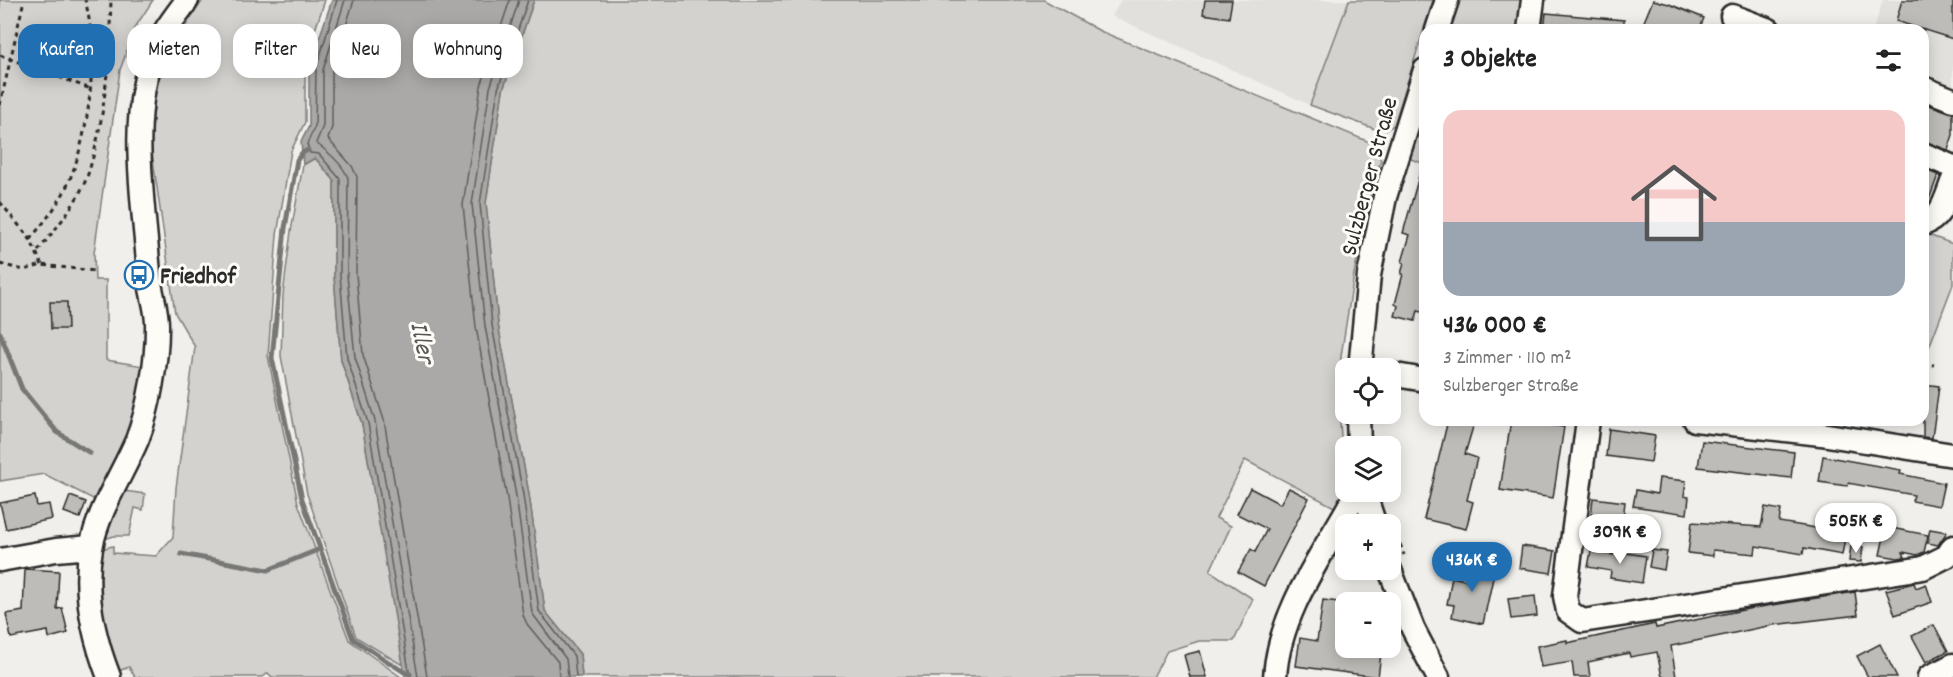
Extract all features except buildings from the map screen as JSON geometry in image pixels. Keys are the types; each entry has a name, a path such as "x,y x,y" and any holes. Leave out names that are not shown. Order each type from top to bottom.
{"street":[{"path":"109,677 90,616 91,547 107,503 138,438 148,398 158,327 149,276 141,152 141,95 155,48 187,0"},
{"path":"1439,24 1447,0"},
{"path":"1530,24 1533,0"},
{"path":"1731,15 1754,24"},
{"name":"Sulzberger Straße","path":"1364,358 1369,275 1385,197 1419,89"},
{"path":"1929,90 1953,100"},
{"path":"1929,157 1953,167"},
{"path":"1929,222 1938,216 1953,180"},
{"path":"1401,374 1419,375"},
{"path":"1587,426 1565,596 1568,611 1581,621 1923,568 1947,556 1953,547"},
{"path":"1804,426 1822,427 1953,455"},
{"path":"1275,677 1276,654 1287,621 1352,502"},
{"path":"0,560 56,550 91,547"},
{"path":"1394,580 1413,629 1438,677"},
{"path":"1929,677 1953,665"}],"path":[{"path":"0,105 24,0"},
{"path":"30,239 63,193 78,153 91,90 92,22 85,0"},
{"path":"38,251 65,216 87,175 107,86 111,0"},
{"path":"0,55 91,90"},
{"path":"0,202 38,251 42,265"},
{"path":"0,264 24,270 42,265 95,271"},
{"path":"1929,364 1934,365"}],"shaded area":[{"path":"0,0 153,0 137,24 127,24 127,51 120,70 94,253 95,280 106,280 106,360 144,366 131,433 99,502 44,474 0,481"},
{"path":"203,0 325,0 317,24 233,24 233,78 305,78 305,122 291,151 277,235 268,356 298,503 349,640 401,677 272,677 268,673 263,677 135,677 129,667 116,672 96,617 97,550 113,546 113,553 156,556 173,537 176,488 195,347 175,313 151,146 155,88 159,78 221,78 221,24 187,24"},
{"path":"534,0 1044,0 1100,31 1372,143 1381,160 1372,189 1354,274 1341,358 1335,358 1335,424 1340,424 1341,436 1335,436 1335,502 1339,502 1336,508 1245,460 1216,518 1231,526 1210,571 1253,599 1234,641 1199,641 1167,651 1153,677 582,677 580,654 545,611 529,494 498,324 486,203 503,90 507,78 523,78 523,32"},
{"path":"1121,0 1349,0 1310,105 1112,16"},
{"path":"1349,0 1433,0 1426,24 1419,24 1419,45 1394,125 1386,130 1375,129 1310,105"},
{"path":"1458,0 1522,0 1519,24 1450,24"},
{"path":"1883,0 1953,0 1953,95 1929,85 1929,24 1875,24"},
{"path":"1419,123 1419,162 1408,158"},
{"path":"315,158 334,180 334,276 341,360 362,424 404,666 356,637 307,494 281,356 283,295 291,231 303,165"},
{"path":"1929,235 1953,244 1953,284 1929,347"},
{"path":"124,491 145,494 143,510 135,508 129,536 114,536 98,541"}],"water":[{"name":"Iller","path":"332,0 534,0 523,32 523,24 413,24 413,78 507,78 503,90 486,203 498,324 529,494 545,611 580,654 582,677 405,677 362,424 341,360 334,276 334,180 315,158 303,165 301,142 309,126 309,78 318,78 318,41"}],"waterway":[{"path":"308,150 302,153 297,160 285,228 272,358 302,499 353,639 410,674"},
{"path":"0,333 22,389 57,432 90,453"},
{"path":"181,554 268,570 320,549"}],"place":[{"name":"Friedhof","path":"139,275"}]}
